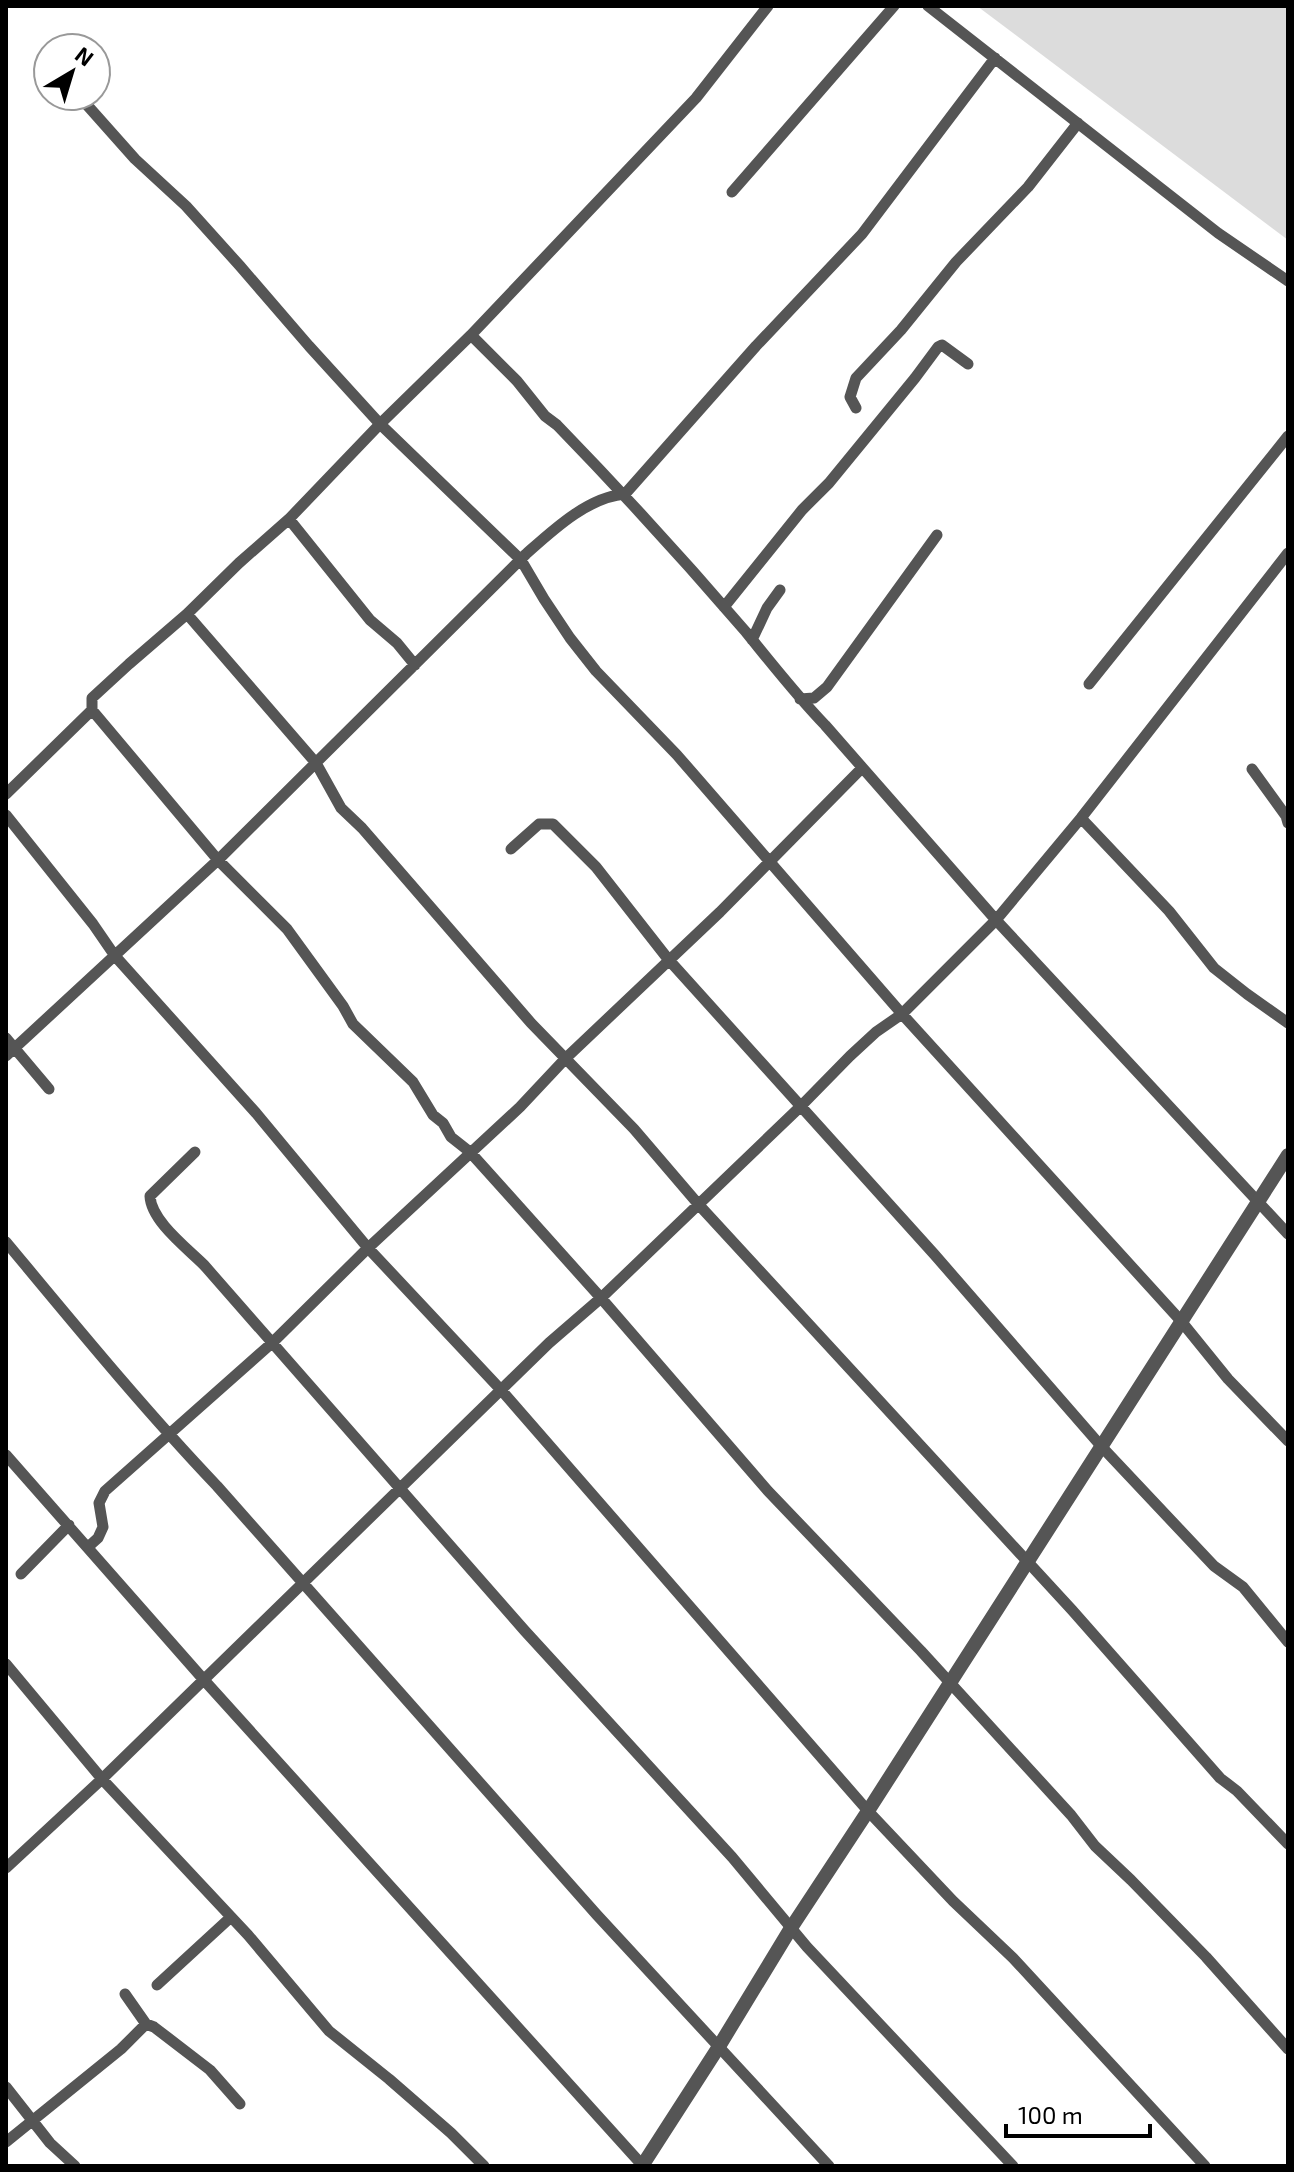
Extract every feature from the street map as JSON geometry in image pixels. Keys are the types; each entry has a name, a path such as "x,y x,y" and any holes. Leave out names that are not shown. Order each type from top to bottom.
{"street":[{"path":"768,6 696,98 471,335 289,519 92,698 92,710 218,860 287,929 353,1024 413,1082 451,1137 470,1152 601,1298 768,1491 1071,1815 1095,1846 1206,1957 1288,2049"},
{"path":"732,192 894,6"},
{"path":"928,6 1218,233 1288,281"},
{"path":"10,1052 218,860 561,523 605,498 625,494 756,346 862,234 995,58"},
{"path":"93,112 135,159 186,206 380,424 521,560 553,612 596,671 677,755 902,1014 1181,1321 1228,1379 1288,1441"},
{"path":"856,408 850,397 856,378 901,330 956,262 1028,187 1078,123"},
{"path":"471,335 517,381 545,416 625,494 800,699 996,920 1288,1234"},
{"path":"724,607 802,510 839,472 938,347 946,347 968,364"},
{"path":"1089,684 1288,436"},
{"path":"289,519 370,620 397,643 415,665"},
{"path":"800,699 814,698 827,687 937,535"},
{"path":"6,1868 102,1779 549,1343 699,1205 850,1056 902,1014 996,920 1081,818 1288,553"},
{"path":"752,640 767,608 780,590"},
{"path":"187,614 316,763 341,808 362,828 531,1023 634,1129 699,1205 1131,1675 1220,1778 1237,1791 1288,1844"},
{"path":"6,794 92,710"},
{"path":"88,1547 98,1538 103,1527 99,1503 105,1491 272,1343 368,1248 520,1107 566,1058 720,912 862,768"},
{"path":"1252,769 1288,823"},
{"path":"6,815 115,956 256,1113 368,1248 502,1391 868,1811 953,1901 1013,1958 1205,2166"},
{"path":"1081,818 1169,911 1214,968 1288,1023"},
{"path":"511,849 539,824 553,824 596,867 668,959 934,1254 1101,1446 1214,1566 1243,1587 1288,1642"},
{"path":"6,1038 10,1052 49,1089"},
{"path":"195,1152 150,1196 152,1210 525,1631 732,1857 791,1928 1013,2166"},
{"path":"6,1455 204,1680 642,2166 791,1928 1288,1155"},
{"path":"6,1242 169,1435 597,1915 829,2166"},
{"path":"21,1574 69,1525"},
{"path":"6,1664 102,1779 231,1917 329,2031 451,2133 484,2166"},
{"path":"157,1985 231,1917"},
{"path":"125,1994 146,2024 210,2070 240,2104"},
{"path":"6,2142 121,2049 146,2024"},
{"path":"6,2087 50,2143 75,2166"}],"shaded area":[{"path":"977,6 1288,6 1288,240"}]}
